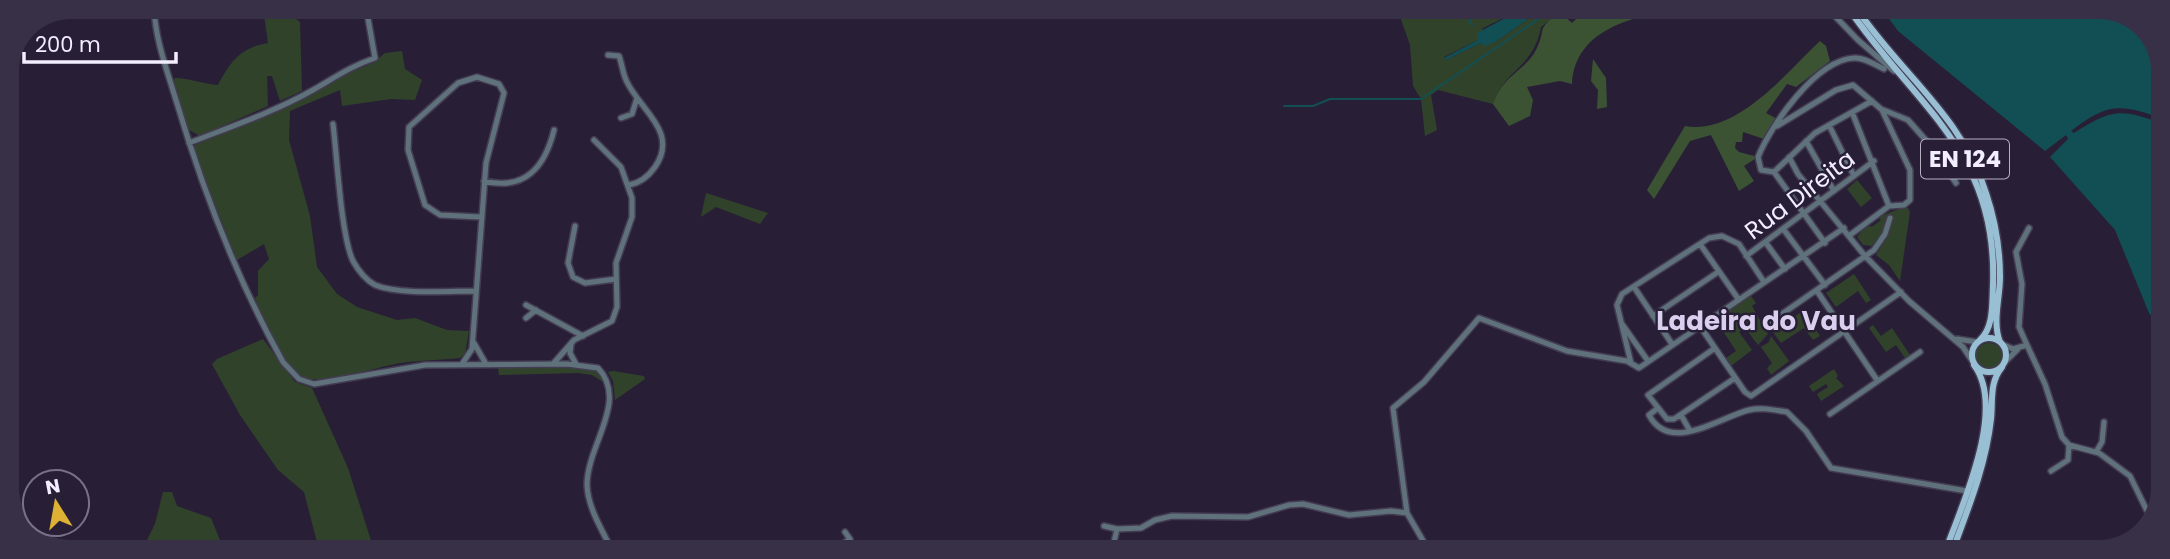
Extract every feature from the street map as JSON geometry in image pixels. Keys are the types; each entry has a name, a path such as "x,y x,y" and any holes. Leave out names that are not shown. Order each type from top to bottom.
{"main road":[{"name":"EN 124","path":"1856,19 1920,94 1961,152 1984,208 1990,236 1993,286 1990,324 1972,351 1974,363"},
{"name":"EN 124","path":"1865,19 1939,106 1976,167 1996,235 2000,279 1997,329 2002,343 2004,364 1993,380 1991,420 1981,470 1956,540"},
{"path":"1979,341 1990,338 2002,343"},
{"path":"1974,363 1988,373 2004,364"},
{"path":"1949,540 1980,446 1986,401 1985,381 1974,363"}],"street":[{"path":"155,19 189,143 215,218 283,362 299,379 314,384 397,368 462,364 576,364 598,368 610,387 609,408 591,459 587,485 595,516 607,540"},
{"path":"189,143 285,104 314,90 345,68 375,58 368,19"},
{"path":"1838,19 1920,94"},
{"path":"1858,40 1863,36 1862,28"},
{"path":"608,55 620,56 626,81 662,132 663,148 650,174 637,184 629,185"},
{"path":"1825,243 1774,172 1762,170 1758,163 1762,147 1804,86 1841,61 1855,58 1884,69"},
{"path":"462,364 472,349 474,338 484,181 504,93 499,84 477,77 458,83 415,119 407,138 425,205 440,215 481,216"},
{"path":"1777,126 1836,90 1853,85 1881,108 1908,120 1920,132 1956,183"},
{"path":"621,118 632,114 637,98"},
{"path":"1774,172 1806,141 1872,101"},
{"path":"1850,235 1889,206 1903,205 1910,200 1910,170 1881,108"},
{"path":"1852,112 1874,161 1889,206"},
{"path":"332,124 347,238 352,260 363,276 376,285 399,289 476,290"},
{"path":"1829,125 1854,176"},
{"path":"484,181 514,183 523,180 544,155 554,130"},
{"path":"553,364 574,340 612,321 617,307 616,279 620,246 632,217 629,185 614,158 594,140"},
{"path":"1806,141 1834,191"},
{"path":"1789,157 1798,174 1866,256 1951,337 1974,363"},
{"name":"Rua Direita","path":"1746,256 1874,161"},
{"path":"1769,323 1866,256 1879,244 1890,218"},
{"path":"575,226 568,263 573,277 585,283 616,279"},
{"path":"1423,540 1407,513 1393,408 1424,382 1479,318 1567,351 1631,363 1639,368 1844,228"},
{"path":"2029,228 2016,252 2022,284 2018,327 2045,384 2062,437 2069,445 2096,452 2130,476 2146,509"},
{"path":"1784,230 1825,285"},
{"path":"1631,363 1617,305 1622,294 1700,244 1722,236 1734,240 1764,282"},
{"path":"1766,243 1784,269"},
{"path":"1700,244 1739,300"},
{"path":"1653,316 1718,272"},
{"path":"1634,287 1672,344"},
{"path":"1818,291 1877,380"},
{"path":"1700,326 1745,392 1751,396 1901,292"},
{"path":"526,305 583,336"},
{"path":"526,318 536,310"},
{"path":"1622,324 1648,360"},
{"path":"1951,337 1963,342 1979,341"},
{"path":"474,338 478,355 485,364"},
{"path":"574,340 570,353 576,364"},
{"path":"2002,343 2018,349"},
{"path":"2004,364 2018,349 2027,345"},
{"path":"1715,348 1648,395 1667,419 1681,415 1735,378"},
{"path":"1830,414 1920,352"},
{"path":"1658,408 1649,415 1660,430 1690,431 1717,424 1750,410 1787,412 1806,431 1831,468 1967,491"},
{"path":"1681,415 1690,431"},
{"path":"2096,452 2102,442 2104,422"},
{"path":"2051,471 2068,460 2069,445"},
{"path":"1104,526 1117,529 1141,528 1155,520 1172,516 1248,517 1289,505 1303,504 1349,515 1391,511 1407,513"},
{"path":"1114,540 1117,529"},
{"path":"845,532 848,540"}],"shaded area":[{"path":"265,19 296,19 300,22 302,91 280,101 272,76 267,76 268,106 200,136 189,130 173,82 175,78 218,85 237,57 250,48 268,43"},
{"path":"1401,19 1501,19 1483,28 1478,40 1444,57 1446,60 1481,43 1497,41 1528,19 1551,19 1541,27 1532,52 1504,83 1493,104 1438,90 1431,95 1437,130 1425,136 1421,99 1413,86 1410,45"},
{"path":"1503,19 1528,19 1497,41 1485,46 1481,43 1446,60 1444,58 1478,40 1477,33"},
{"path":"1551,19 1567,19 1572,23 1576,19 1634,19 1612,27 1584,49 1576,65 1572,84 1560,81 1527,87 1533,100 1530,116 1509,126 1493,104 1497,94 1532,56 1547,23"},
{"path":"1889,19 2099,19 2119,23 2138,37 2147,51 2151,68 2151,115 2136,110 2114,108 2095,115 2071,131 2074,133 2108,115 2126,113 2151,120 2151,316 2115,230 2050,157 2068,139 2066,135 2045,151 1898,31"},
{"path":"1820,41 1826,46 1830,61 1796,87 1787,84 1766,113 1777,119 1764,139 1743,132 1742,142 1736,142 1735,148 1739,152 1758,157 1744,166 1754,181 1739,191 1711,135 1690,141 1654,199 1647,190 1685,126 1704,126 1723,121 1742,111 1776,84"},
{"path":"402,51 405,69 422,80 415,100 391,99 342,106 340,90 290,111 289,140 310,216 317,267 337,294 357,307 397,320 415,318 447,330 469,331 465,354 460,358 401,363 335,378 310,379 301,376 285,361 255,298 258,295 258,271 269,259 264,244 237,260 193,150 195,145 312,94 339,77 373,63 385,53"},
{"path":"1593,59 1606,78 1607,107 1597,109 1598,90 1591,81"},
{"path":"1857,180 1872,198 1861,207 1847,189"},
{"path":"706,193 768,213 760,224 716,207 701,217"},
{"path":"1907,206 1910,212 1900,281 1889,265 1876,255 1888,236 1893,216 1887,216 1882,232 1872,246 1863,245 1857,237 1865,227 1873,226 1881,220 1878,217"},
{"path":"1854,274 1871,300 1866,303 1858,291 1836,307 1826,293"},
{"path":"1751,296 1756,303 1752,306 1768,334 1758,345 1745,328 1739,332 1752,350 1731,366 1726,358 1736,351 1715,319"},
{"path":"1803,311 1820,336 1813,340 1804,328 1781,343 1772,331"},
{"path":"1873,325 1881,336 1892,328 1910,355 1905,358 1896,345 1886,352 1869,328"},
{"path":"1771,336 1789,361 1771,375 1767,368 1772,363 1761,347 1769,342"},
{"path":"263,339 295,382 312,388 348,468 371,540 316,540 304,492 278,470 240,415 212,364 217,359"},
{"path":"1989,343 1999,347 2003,357 1999,367 1989,371 1979,367 1975,357 1979,347"},
{"path":"576,365 595,370 606,384 592,375 578,373 499,375 498,367"},
{"path":"1834,369 1838,376 1836,378 1844,386 1821,401 1817,394 1828,387 1826,384 1813,392 1809,386"},
{"path":"608,372 644,376 645,379 615,400 613,381"},
{"path":"163,492 172,492 177,506 211,518 220,540 147,540 155,524"}],"waterway":[{"path":"1470,19 1472,26"},
{"path":"1284,106 1313,106 1330,99 1421,99 1538,19"}],"district":[{"name":"Ladeira do Vau","path":"1756,321"}]}
